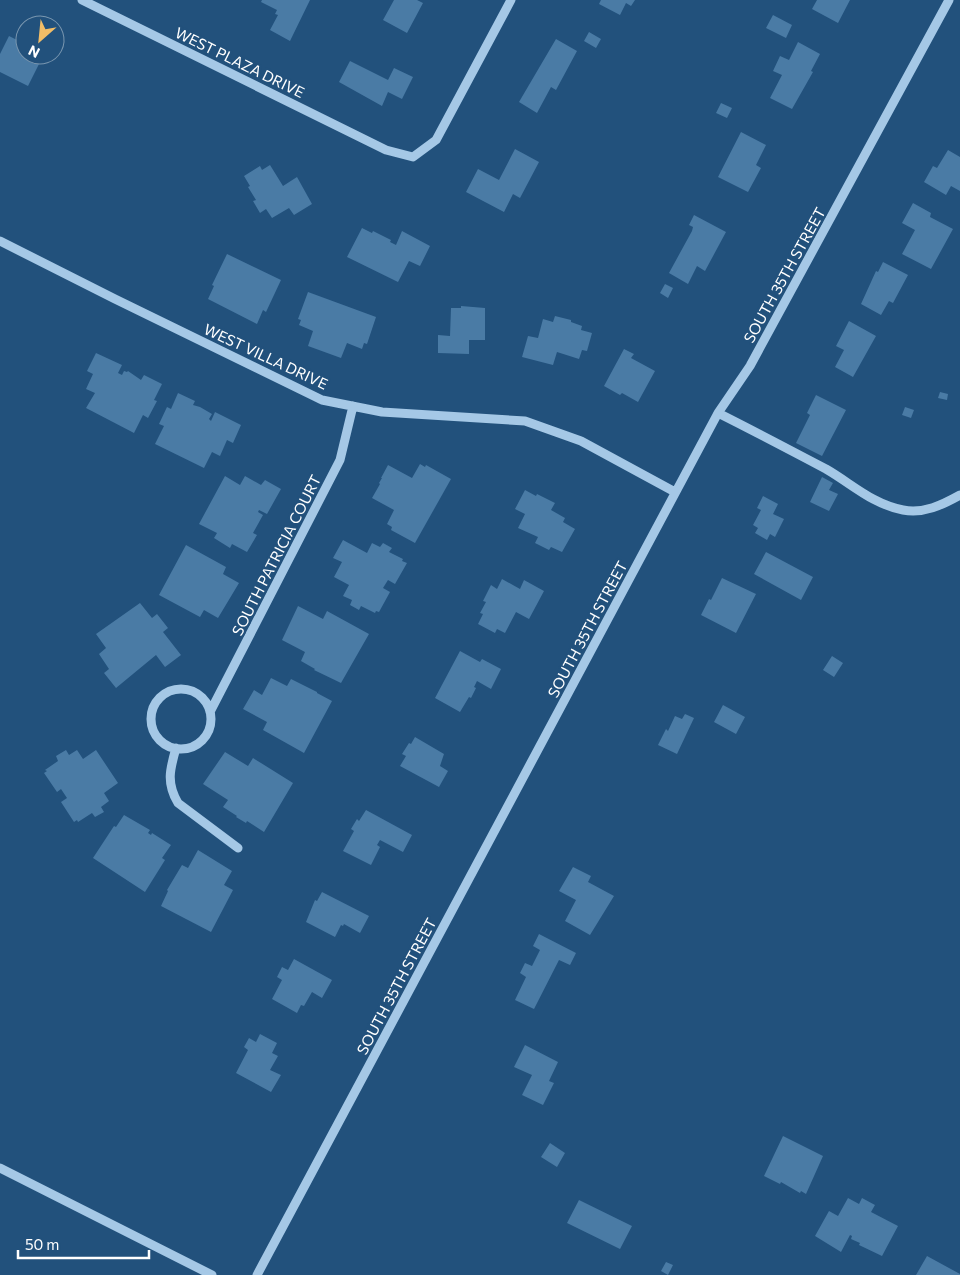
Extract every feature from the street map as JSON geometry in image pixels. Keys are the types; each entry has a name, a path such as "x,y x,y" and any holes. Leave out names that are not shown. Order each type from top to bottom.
{"street":[{"name":"WEST PLAZA DRIVE","path":"82,0 386,150 412,157 436,140 511,0"},
{"name":"SOUTH 35TH STREET","path":"257,1275 675,492 718,413 750,366 949,0"},
{"name":"WEST VILLA DRIVE","path":"0,241 322,400 382,412 524,420 581,442 675,492"},
{"name":"SOUTH PATRICIA COURT","path":"176,748 195,745 208,731 210,712 340,460 353,406"},
{"path":"718,413 828,471 872,500 888,506 919,511 940,507 960,495"},
{"path":"210,712 200,695 181,689 172,690 156,702 152,711 151,721 153,730 159,738 166,745 176,748 169,780 171,792 178,802 238,848"},
{"path":"0,1168 212,1275"}],"building":[{"path":"262,0 310,0 290,41 270,30 278,15 275,14 277,10 261,2"},
{"path":"394,0 417,0 423,3 407,33 383,20"},
{"path":"601,0 635,0 631,6 626,3 620,15 599,4"},
{"path":"817,0 850,0 838,23 812,9"},
{"path":"773,15 792,25 786,38 766,28"},
{"path":"589,32 601,39 596,48 584,41"},
{"path":"9,36 15,39 15,65 38,65 28,86 0,72 0,54"},
{"path":"556,39 577,51 556,90 551,87 537,113 519,102"},
{"path":"798,42 820,54 811,71 813,72 792,109 770,98 782,75 773,71 780,56 789,60"},
{"path":"350,61 388,80 394,68 413,77 402,99 388,92 382,106 339,82"},
{"path":"721,103 732,108 727,118 716,113"},
{"path":"741,132 766,145 756,165 761,168 748,192 718,177"},
{"path":"515,149 539,162 520,198 513,194 504,212 466,192 478,169 499,180"},
{"path":"948,150 960,157 960,191 951,186 946,195 924,182 933,166 937,168"},
{"path":"270,165 283,186 297,177 312,204 294,215 289,208 272,218 266,209 260,213 253,201 256,200 244,176 260,166 262,170"},
{"path":"913,203 931,213 930,217 953,229 931,269 902,254 915,230 902,223"},
{"path":"694,215 726,232 705,271 697,266 688,284 669,273 692,231 693,227 689,225"},
{"path":"362,228 391,240 390,242 396,245 402,231 430,246 420,266 409,261 398,282 347,257"},
{"path":"227,254 281,280 266,312 263,310 257,324 208,299 214,286 212,285"},
{"path":"883,262 908,275 893,303 889,301 881,315 861,304 876,271 878,272"},
{"path":"665,284 673,288 668,298 660,293"},
{"path":"308,292 376,317 367,344 364,343 362,349 347,343 341,358 308,346 313,331 299,325 301,320 298,319"},
{"path":"461,306 485,308 485,340 469,340 469,354 438,353 438,335 450,336 451,308 461,308"},
{"path":"555,316 571,320 571,322 582,326 581,330 592,333 587,351 582,350 579,359 557,352 553,365 522,357 528,336 538,338 543,319 553,322"},
{"path":"849,321 876,336 853,377 835,367 844,350 836,346"},
{"path":"624,349 634,354 631,358 655,371 638,402 604,386"},
{"path":"96,353 122,365 118,373 122,375 124,371 128,371 141,380 144,375 162,384 154,400 157,401 148,418 143,415 134,433 86,408 95,393 86,389 93,374 87,371"},
{"path":"940,392 948,394 947,400 938,398"},
{"path":"178,393 195,401 193,405 212,414 209,419 211,421 215,412 241,425 233,443 227,440 220,456 212,452 204,468 155,444 164,426 159,424 167,407 171,409"},
{"path":"816,395 846,410 822,456 796,443 810,415 807,413"},
{"path":"905,407 914,410 911,418 902,415"},
{"path":"420,464 425,467 426,465 451,479 415,543 391,530 392,527 387,524 394,510 372,498 388,465 412,478"},
{"path":"225,476 240,485 245,476 261,485 265,480 281,489 267,514 259,510 258,512 263,515 253,533 257,535 247,552 232,544 230,548 214,538 217,533 199,524"},
{"path":"822,477 833,483 829,490 838,494 829,511 810,502"},
{"path":"525,490 555,503 551,510 565,518 563,522 575,529 562,552 551,547 549,550 535,543 538,537 518,528 525,514 515,509"},
{"path":"763,496 778,504 773,514 784,519 775,537 770,534 767,540 755,533 758,528 753,525 761,510 757,508"},
{"path":"343,540 367,553 372,543 380,547 383,543 392,548 389,552 407,563 395,584 388,580 383,588 390,592 379,612 376,611 375,613 361,606 359,610 350,605 352,600 343,596 349,585 334,577 342,562 333,558"},
{"path":"186,545 226,567 223,574 239,583 218,618 204,610 200,617 159,595"},
{"path":"766,552 813,577 801,600 754,574"},
{"path":"722,578 756,594 736,633 701,615"},
{"path":"502,579 520,589 524,580 544,591 529,619 516,612 505,633 497,629 495,633 478,624 483,614 480,613 486,602 483,601 491,585 497,589"},
{"path":"140,603 152,618 157,614 168,628 163,632 181,655 165,667 156,655 116,688 104,673 109,669 99,654 106,648 96,634"},
{"path":"298,606 323,619 327,611 369,634 341,683 314,670 301,661 305,652 282,640"},
{"path":"460,651 480,662 482,659 501,669 491,689 477,681 471,698 469,697 460,712 435,698"},
{"path":"832,656 843,663 834,677 823,670"},
{"path":"271,678 287,686 291,679 332,701 304,753 263,730 267,722 243,709 254,690 262,695"},
{"path":"723,705 745,717 736,734 714,722"},
{"path":"685,714 694,718 677,754 658,745 666,729 668,731 675,716 682,719"},
{"path":"415,737 444,754 440,766 448,771 439,787 400,766 406,756 402,754"},
{"path":"66,750 69,755 77,750 83,759 96,750 118,783 104,793 109,801 101,807 104,812 95,817 92,813 78,822 77,820 74,822 61,802 67,798 61,789 57,792 44,773 47,771 45,770 58,761 56,756"},
{"path":"225,752 248,766 253,758 293,783 264,832 247,821 246,823 236,817 223,807 228,800 203,784"},
{"path":"366,810 412,835 403,852 380,840 377,845 380,847 371,865 343,851 354,831 351,829"},
{"path":"124,815 150,830 148,833 151,835 152,833 171,845 162,858 165,860 145,892 93,858 114,826 116,827"},
{"path":"198,850 232,871 224,885 233,890 211,932 161,906 167,890 182,865 188,868"},
{"path":"573,867 591,876 588,882 614,896 590,935 565,921 576,900 559,891"},
{"path":"322,892 369,916 360,933 344,924 343,926 341,925 335,937 306,922 315,900 317,901"},
{"path":"539,934 576,953 570,965 559,960 534,1009 515,1000 526,977 520,973 525,963 532,966 540,950 533,946"},
{"path":"294,959 332,980 322,998 312,992 304,1006 301,1005 297,1013 272,999 282,980 277,977 282,967 288,970"},
{"path":"260,1034 277,1043 272,1053 278,1056 270,1070 281,1075 271,1092 236,1073 248,1050 244,1047 249,1038 256,1042"},
{"path":"525,1045 558,1062 549,1081 554,1083 543,1105 522,1095 532,1075 514,1067"},
{"path":"783,1136 823,1156 806,1194 764,1176"},
{"path":"550,1143 565,1153 557,1167 541,1157"},
{"path":"848,1198 859,1204 862,1198 875,1205 871,1212 898,1226 882,1256 859,1245 860,1243 851,1239 852,1236 850,1235 841,1252 815,1236 829,1211 838,1216"},
{"path":"579,1200 632,1226 620,1249 567,1223"},
{"path":"927,1256 960,1274 960,1275 916,1275"},
{"path":"666,1262 673,1265 668,1275 661,1271"}]}
